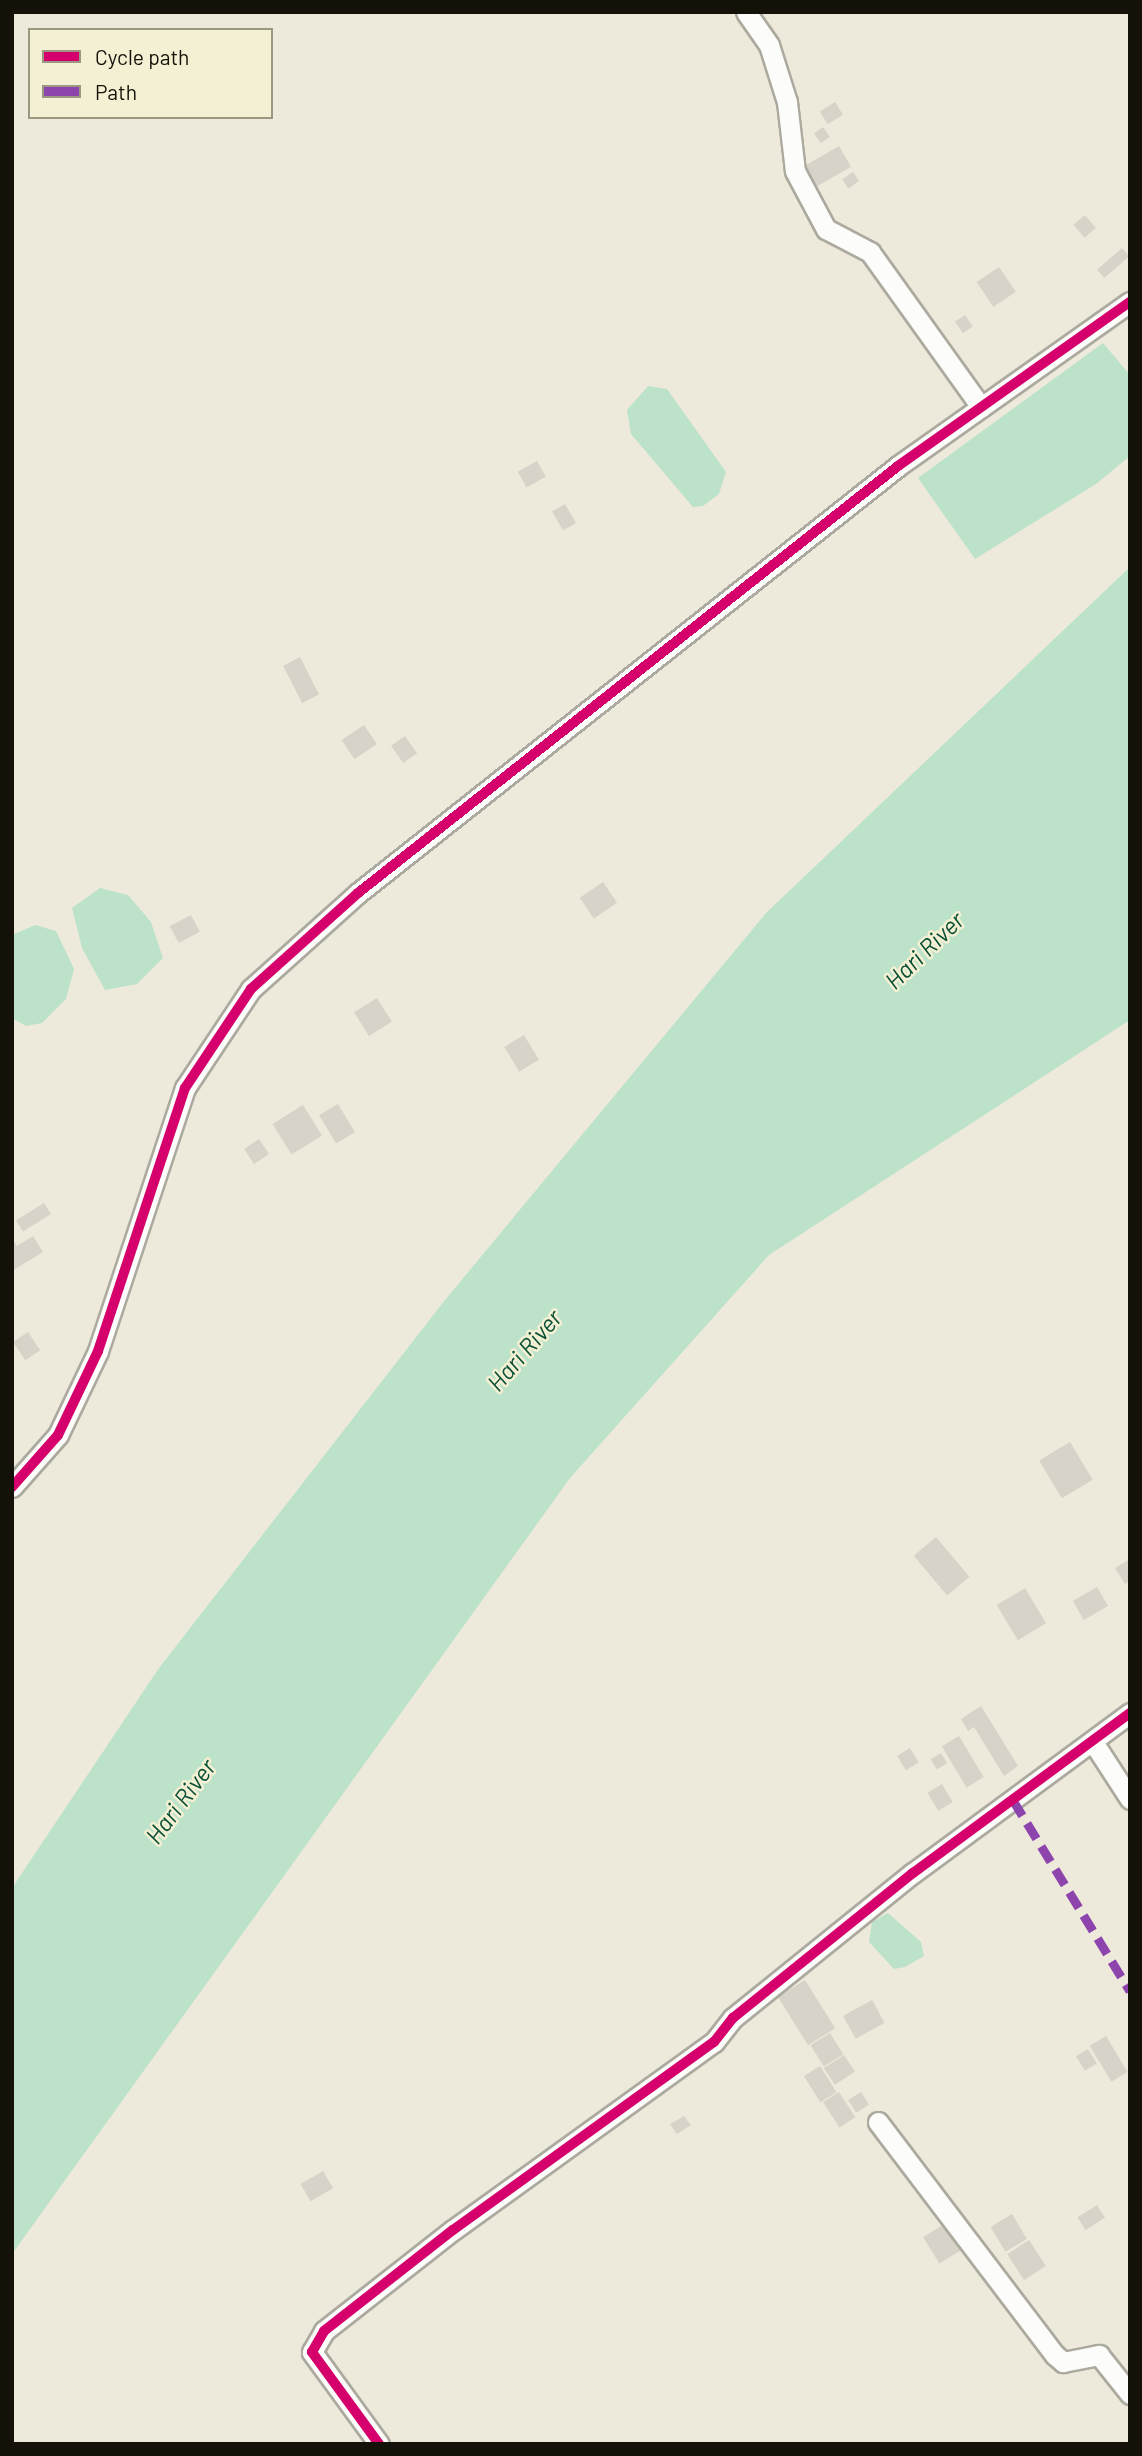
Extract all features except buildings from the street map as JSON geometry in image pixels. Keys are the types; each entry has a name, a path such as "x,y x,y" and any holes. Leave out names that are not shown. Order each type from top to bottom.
{"street":[{"path":"746,12 769,45 787,102 794,171 826,229 870,252 981,407"},
{"path":"12,1487 58,1435 98,1351 185,1088 251,989 358,893 898,466 1130,302"},
{"path":"379,2444 312,2352 324,2331 453,2230 713,2042 733,2018 912,1873 1130,1713"},
{"path":"1093,1742 1130,1799"},
{"path":"878,2122 1055,2355 1063,2362 1099,2355 1130,2394"}],"water":[{"path":"1103,343 1130,375 1130,456 1096,484 975,559 918,478"},
{"path":"648,386 667,389 726,472 719,494 703,506 693,507 631,434 627,410"},
{"name":"Hari River","path":"1130,567 1130,1020 769,1255 570,1478 12,2254 12,1888 159,1668 445,1300 766,913"},
{"path":"100,888 128,895 151,922 163,958 137,984 105,990 82,948 72,908"},
{"path":"35,925 56,931 74,969 66,999 42,1023 26,1026 12,1018 12,935"},
{"path":"888,1913 921,1942 924,1956 905,1967 894,1969 869,1942 872,1922"}],"marked path":[{"path":"1013,1800 1130,1991"}],"cycle path":[{"path":"12,1487 58,1435 98,1351 185,1088 251,989 358,893 898,466 1130,302"},
{"path":"379,2444 312,2352 324,2331 453,2230 714,2042 733,2018 913,1873 1130,1713"}]}
